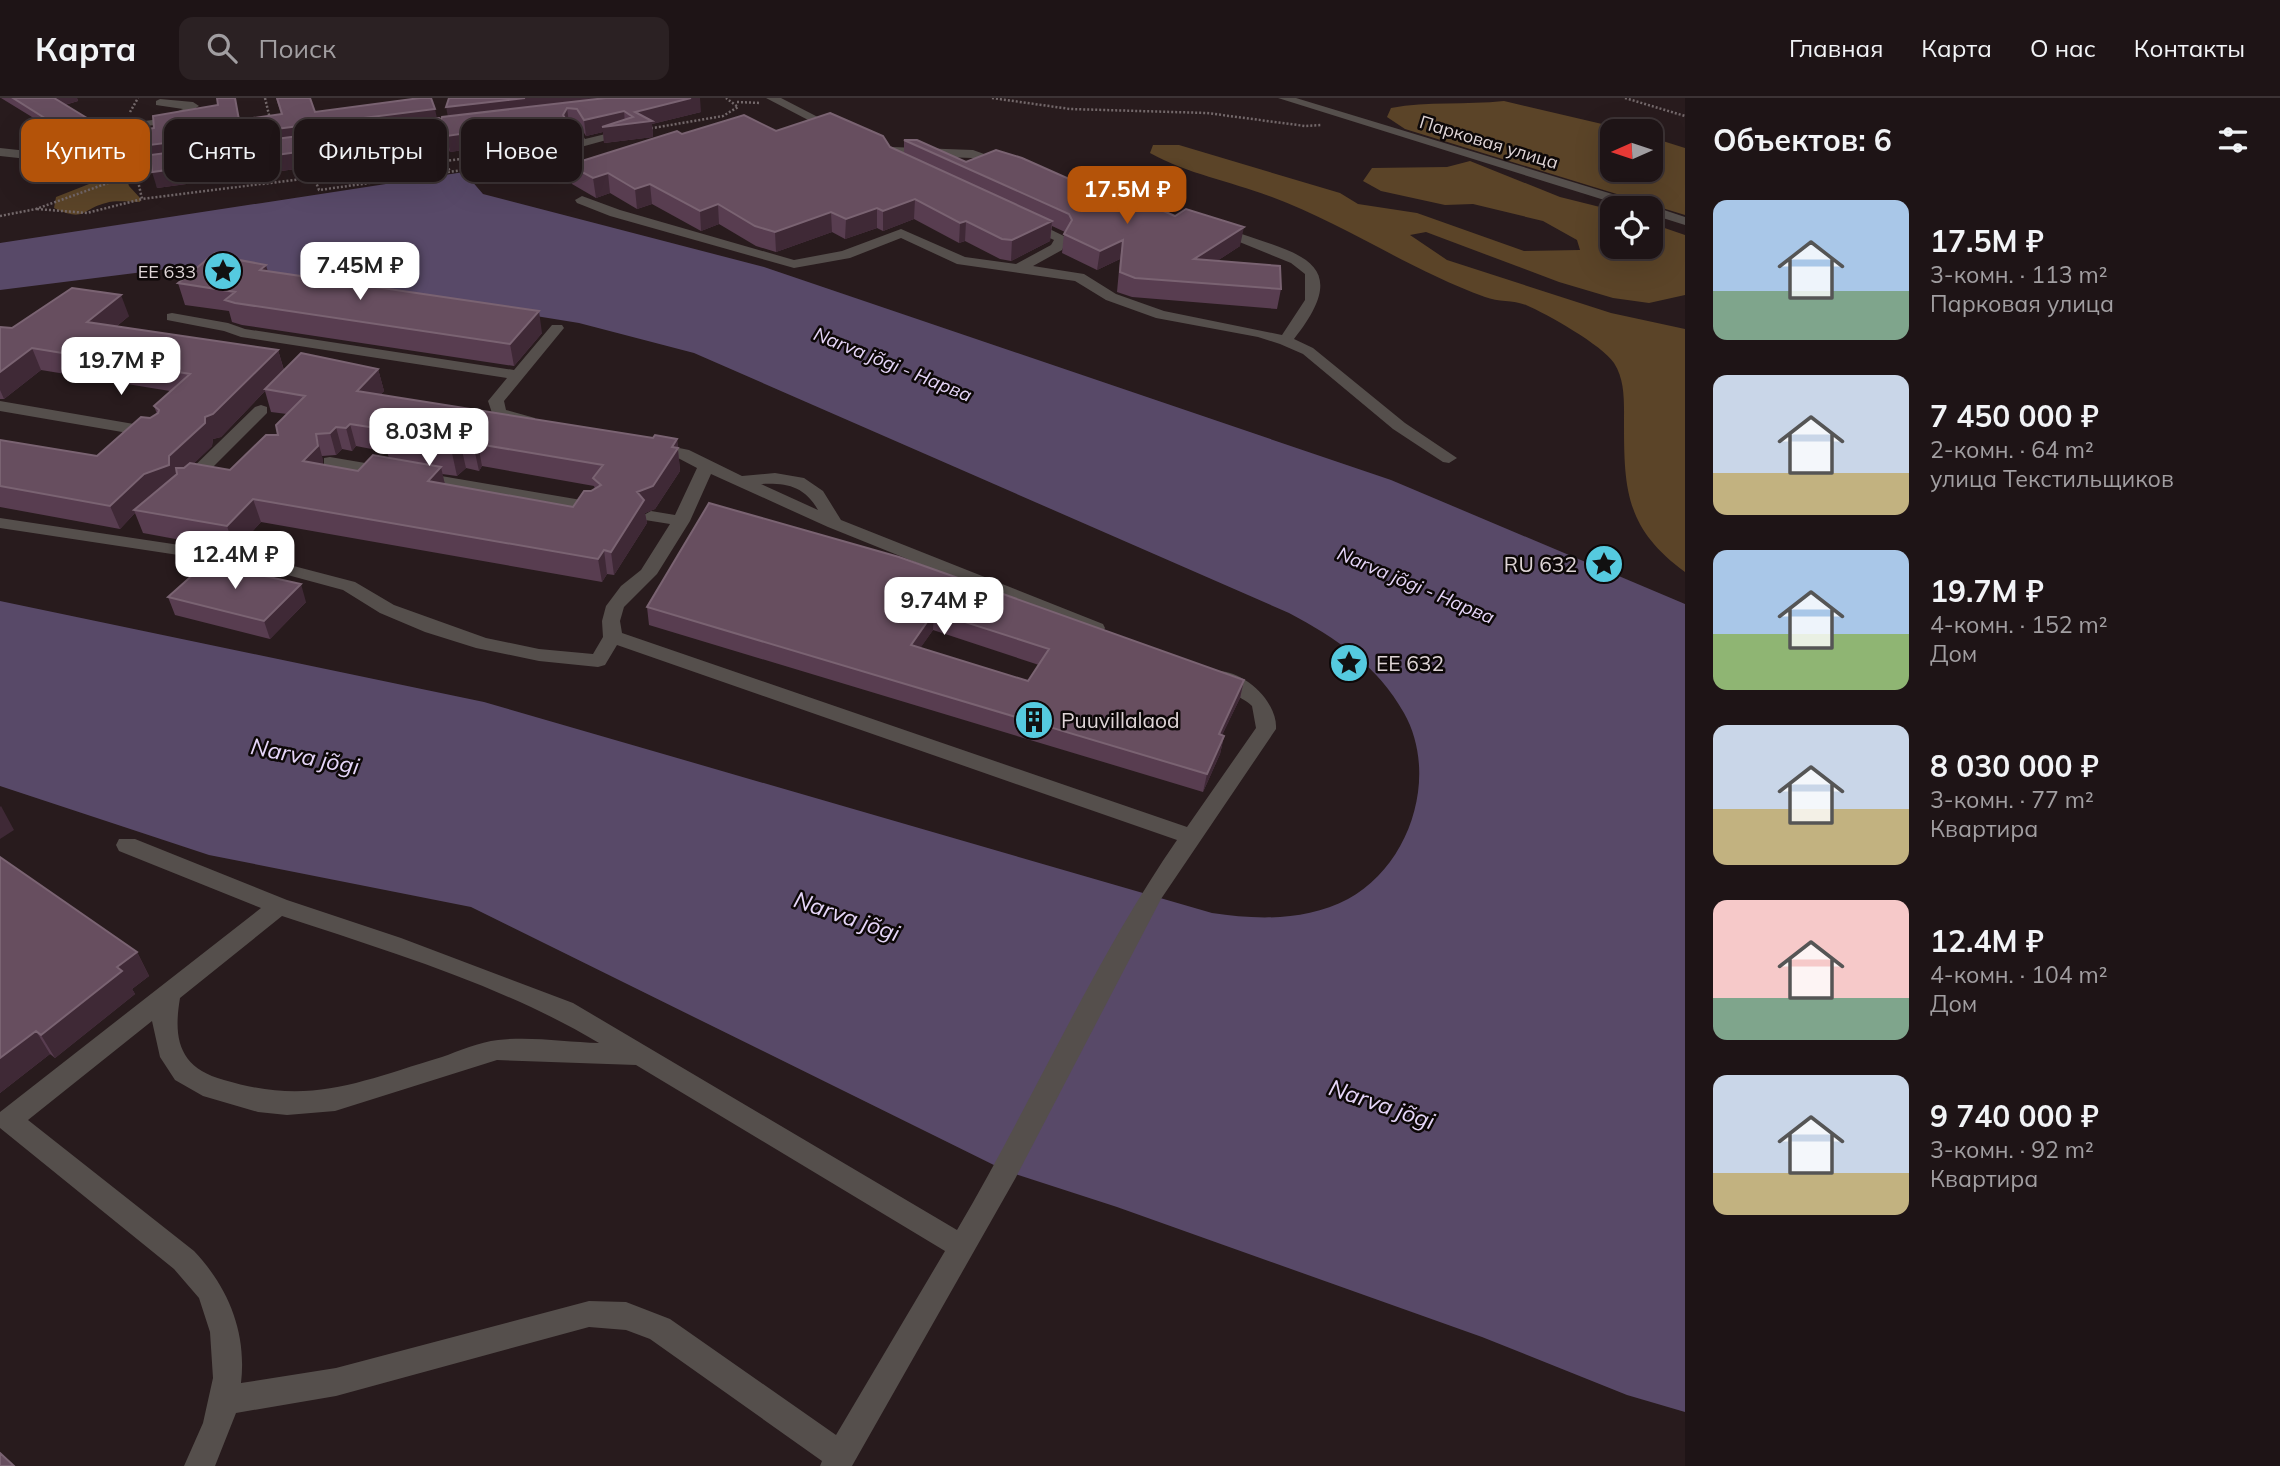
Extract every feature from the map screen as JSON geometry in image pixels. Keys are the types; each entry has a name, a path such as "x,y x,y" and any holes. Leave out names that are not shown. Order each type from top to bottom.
{"street":[{"path":"772,98 806,116 890,151 957,152 1013,167"},
{"name":"Парковая улица","path":"1284,98 1604,196"},
{"path":"137,119 164,101 193,106 185,115 150,124"},
{"path":"582,143 626,133"},
{"path":"890,151 895,160 907,166"},
{"path":"0,152 21,154"},
{"path":"1066,183 1173,217"},
{"path":"582,200 615,213 794,264 845,255 901,233 962,261 1079,277 1111,297 1149,311 1261,333 1308,351 1399,426 1449,458"},
{"path":"1663,214 1685,221"},
{"path":"1014,216 1061,238 1057,247 1018,269"},
{"path":"1200,225 1296,260 1312,272 1316,294 1306,314 1285,341"},
{"path":"172,317 228,327 241,333 518,375"},
{"path":"544,325 557,328 496,401 495,407 508,416 548,425"},
{"path":"306,362 323,346"},
{"path":"187,484 266,403"},
{"path":"0,406 157,433"},
{"path":"629,442 683,454 834,523 1118,637"},
{"path":"224,444 252,449"},
{"path":"330,462 593,507"},
{"path":"0,523 260,562 349,586 387,609 432,628 516,650 598,661 613,637 611,621 615,606 627,590 649,574 681,522 706,466"},
{"path":"651,516 681,522"},
{"path":"121,541 141,522"},
{"path":"613,637 1192,837"},
{"path":"225,1400 336,1382 589,1314 626,1316 660,1329 838,1461 1006,1171 1152,894 1266,729 1268,719 1263,703 1247,689 1195,668"},
{"path":"127,845 279,906 393,944 564,1010 962,1247"},
{"path":"199,1466 209,1450 225,1400 227,1344 223,1318 207,1286 184,1260 3,1120 279,906"},
{"path":"169,993 163,1026 172,1057 184,1073 203,1085 258,1101 287,1104 335,1100 497,1049 640,1055"}],"path":[{"path":"265,98 270,119"},
{"path":"626,133 723,116 738,107 726,98"},
{"path":"992,98 1070,109 1206,113 1305,126 1357,120"},
{"path":"1625,98 1685,116"},
{"path":"447,166 450,172"},
{"path":"282,170 285,181"},
{"path":"447,172 461,170"},
{"path":"36,209 87,214 142,199 294,180"},
{"path":"0,216 36,209 106,182"},
{"path":"137,182 142,199"},
{"path":"316,182 319,190 377,182"}],"shaded area":[{"path":"1504,101 1600,124 1600,182 1663,182 1663,141 1685,148 1685,215 1663,208 1663,196 1623,196 1405,129 1387,117 1391,108"},
{"path":"1153,145 1179,145 1340,193 1358,204 1417,213 1524,251 1580,250 1577,240 1543,221 1473,204 1445,205 1381,191 1363,181 1372,168 1447,167 1470,161 1560,197 1600,207 1600,259 1663,259 1663,227 1685,235 1685,295 1649,303 1613,298 1559,282 1426,232 1410,235 1447,260 1611,313 1685,329 1685,572 1650,539 1639,523 1632,505 1625,467 1622,383 1614,363 1598,348 1526,305 1490,299 1457,286 1296,207 1194,172 1150,153"},
{"path":"94,182 128,182 141,199 140,202 110,202 78,215 54,208 56,197"}],"water":[{"path":"461,172 461,182 473,182 483,194 764,267 1391,480 1685,604 1685,1412 1627,1395 1482,1337 1117,1207 1006,1171 471,907 209,855 0,786 0,601 484,702 1212,913 1282,917 1316,911 1348,899 1370,884 1388,864 1403,842 1413,816 1419,763 1414,737 1394,696 1369,667 1339,643 1289,613 694,353 579,323 255,270 175,268 0,290 0,243 399,182 447,182 447,175"}],"building":[{"path":"13,98 54,98 89,119 46,119"},
{"path":"217,98 235,98 239,119 164,119 164,143 150,145 150,129 154,128 153,116 218,105"},
{"path":"277,98 310,98 315,112 420,98 431,98 435,109 356,119 294,119 294,127 280,129 280,119 246,119 282,114"},
{"path":"449,98 525,98 446,107"},
{"path":"606,98 691,98 635,112 652,121 602,127 633,117 624,111 584,120 577,109 567,108 563,115 566,119 461,119 461,134 447,136 447,119 441,119"},
{"path":"830,113 883,136 890,147 1052,221 1012,240 1002,239 966,221 960,223 915,199 883,211 877,208 846,219 831,212 775,232 755,226 718,204 700,211 650,184 635,189 608,173 593,178 582,172 582,161 677,131 682,134 744,115 776,131"},
{"path":"294,137 294,153 280,155 280,138"},
{"path":"904,140 917,140 966,162 996,150 1022,158 1132,207 1143,202 1175,216 1186,209 1244,227 1194,259 1280,266 1281,289 1135,278 1120,272 1123,240 1100,251 1064,234 1072,220 1069,214"},
{"path":"164,153 164,170 152,172 150,155"},
{"path":"215,253 218,256 266,265 260,270 539,311 510,344 235,303 225,300 235,292 178,283"},
{"path":"72,288 121,295 87,322 278,350 213,414 205,417 205,423 169,456 169,465 144,474 110,506 0,486 0,440 97,456 141,417 150,418 158,413 159,410 154,406 190,374 32,348 0,372 0,327 12,328"},
{"path":"301,353 378,369 357,391 653,438 655,435 677,439 672,447 678,448 653,486 637,492 644,500 611,552 604,550 598,559 253,499 227,526 134,510 177,474 176,468 184,468 190,463 230,470 266,435 278,435 276,425 305,396 265,389","holes":["350,424 395,431 385,442 452,453 461,446 474,448 478,444 603,465 593,478 601,485 591,491 584,491 573,507 428,481 441,467 373,455 358,471 303,461 318,446 316,434 330,433 336,427 346,428"]},
{"path":"709,503 899,557 1244,680 1219,734 1224,736 1207,774 647,607","holes":["934,612 1049,649 1028,681 911,645"]},
{"path":"206,563 301,584 264,621 168,597"},
{"path":"0,857 137,952 117,967 122,971 41,1035 36,1031 0,1058"},
{"path":"0,1453 14,1466 0,1466"}],"place":[{"name":"EE 633","path":"223,271"},
{"name":"RU 632","path":"1604,564"},
{"name":"EE 632","path":"1349,663"},
{"name":"Puuvillalaod","path":"1034,720"}],"water label":[{"name":"Narva jõgi - Нарва","path":"893,364"},
{"name":"Narva jõgi - Нарва","path":"1416,585"},
{"name":"Narva jõgi","path":"305,756"},
{"name":"Narva jõgi","path":"847,916"},
{"name":"Narva jõgi","path":"1382,1104"}]}
